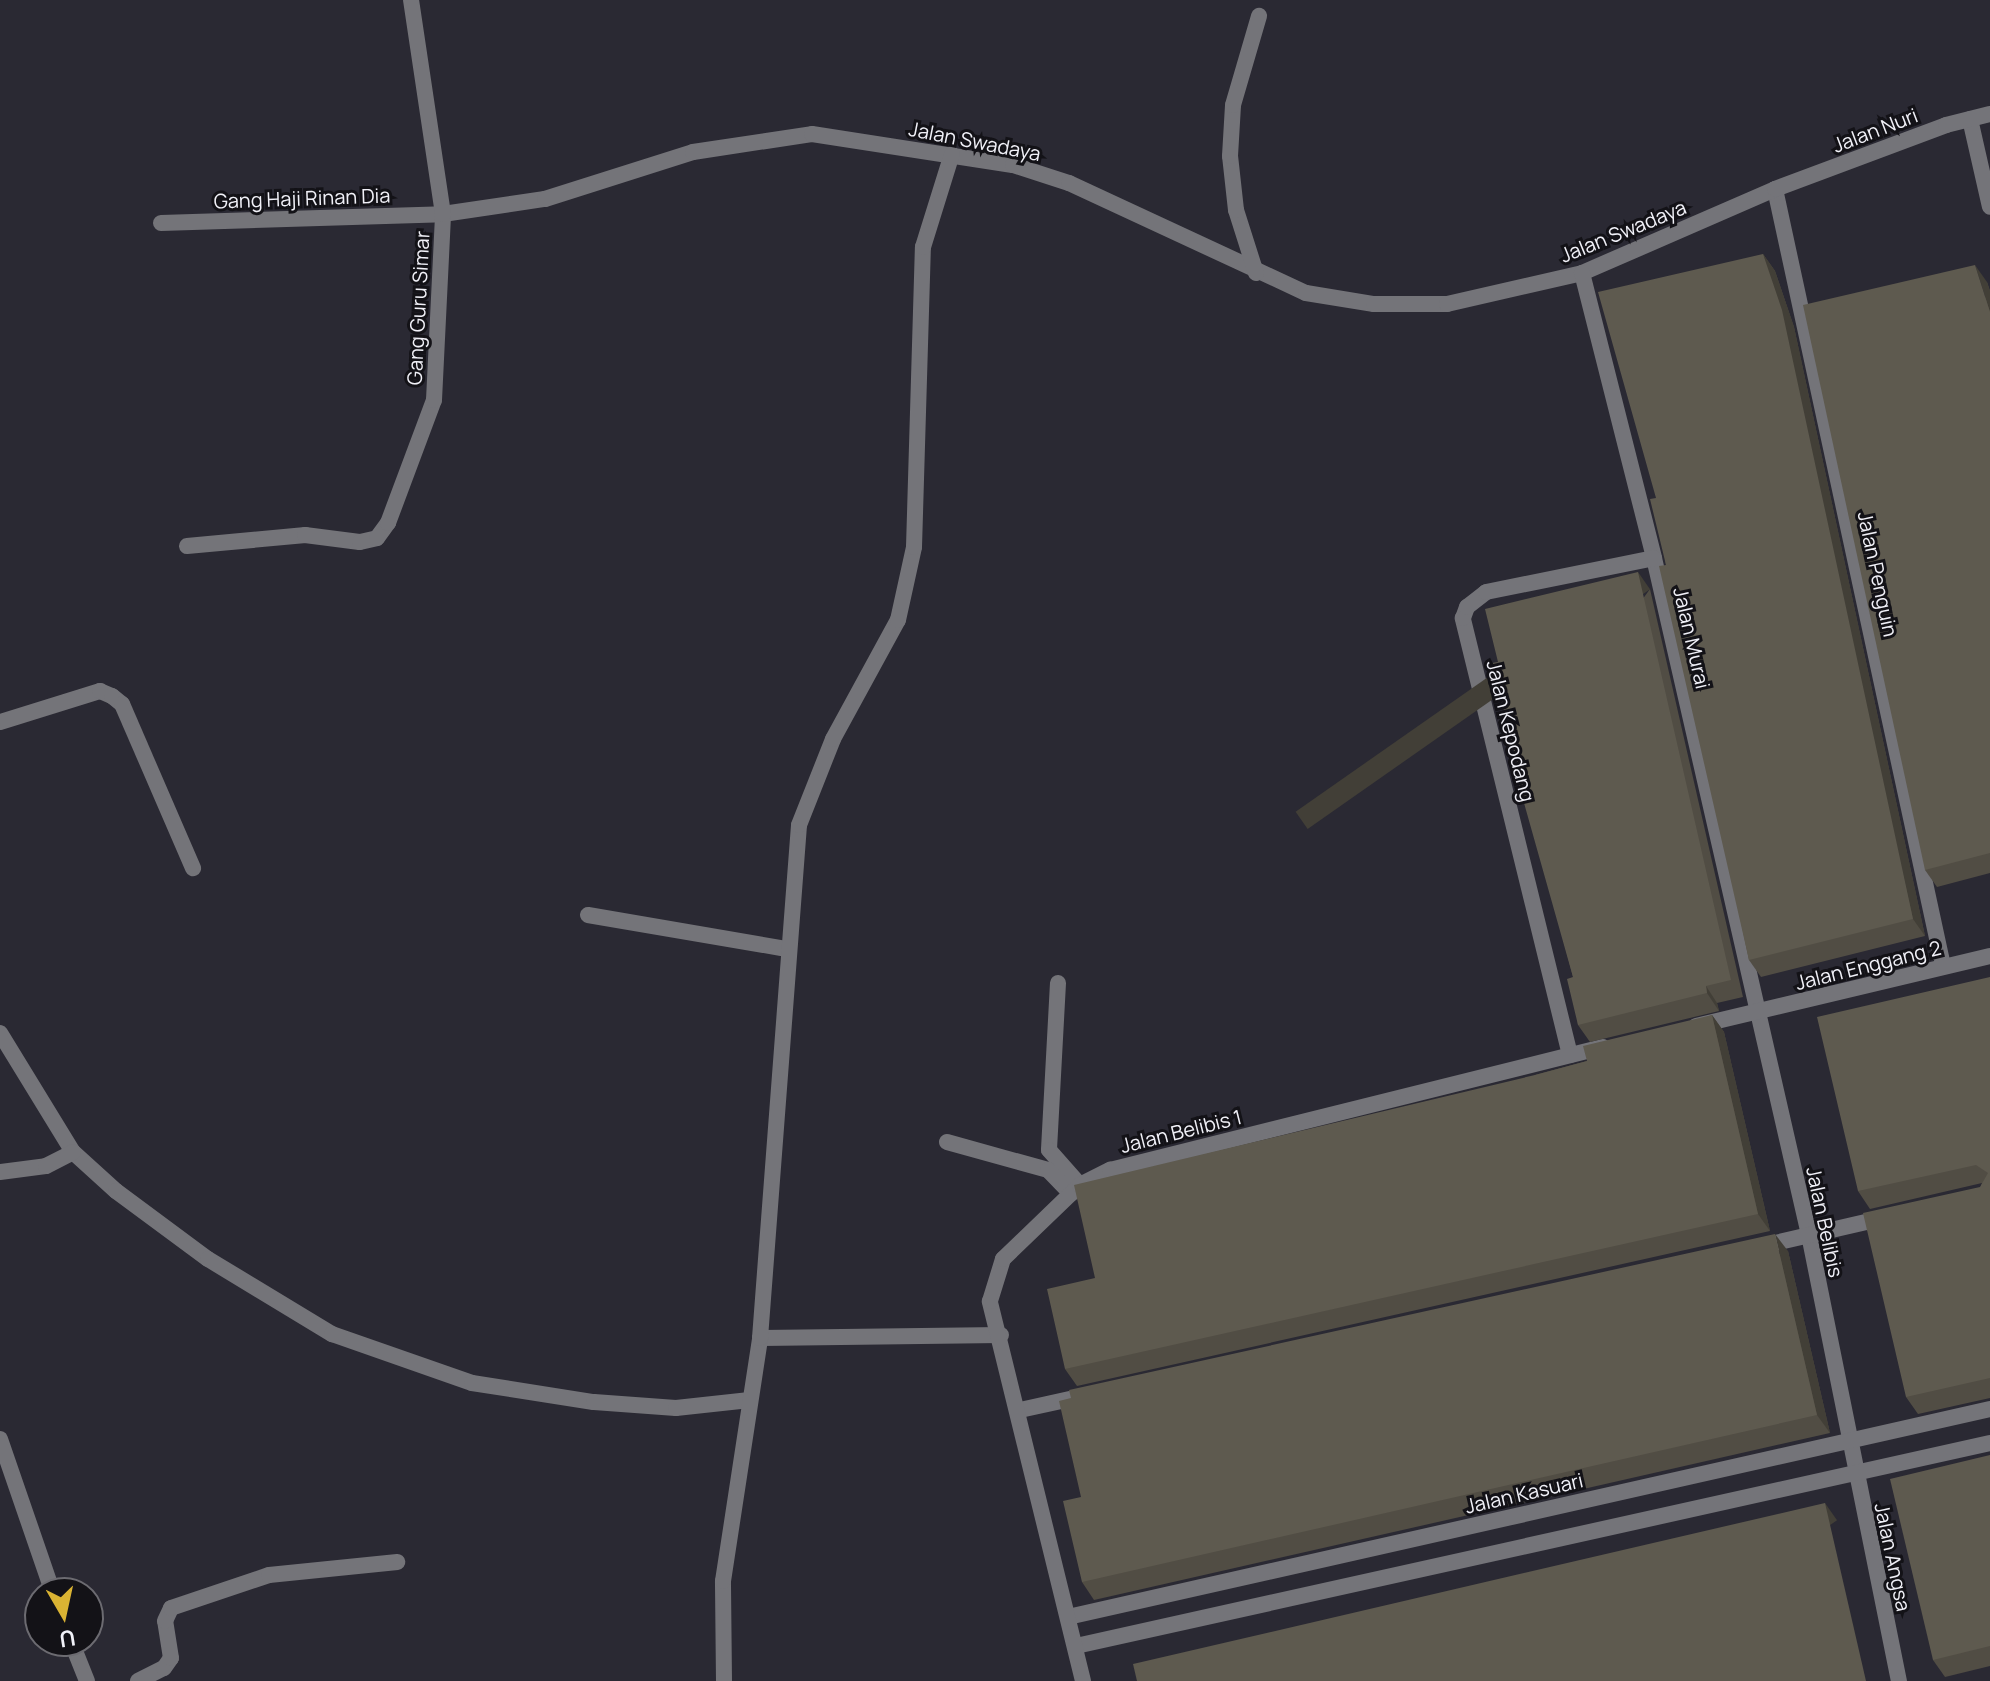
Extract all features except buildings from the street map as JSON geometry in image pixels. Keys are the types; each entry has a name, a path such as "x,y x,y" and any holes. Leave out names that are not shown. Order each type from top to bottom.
{"street":[{"path":"411,0 443,214"},
{"path":"1256,273 1236,210 1230,156 1233,105 1259,16"},
{"name":"Jalan Nuri","path":"1775,189 1990,114"},
{"path":"1970,119 1990,207"},
{"name":"Jalan Swadaya","path":"443,214 545,199 693,152 755,139 812,134 1013,165 1069,183 1256,273 1306,293 1374,304 1447,304 1582,273 1775,189"},
{"path":"724,1681 723,1581 760,1338 787,949 799,825 833,739 898,620 911,561 923,247 952,154"},
{"name":"Jalan Penguin","path":"1775,189 1943,966"},
{"name":"Gang Haji Rinan Dia","path":"161,223 443,214"},
{"name":"Gang Guru Simar","path":"187,546 305,535 360,542 377,538 388,523 434,400 443,214"},
{"name":"Jalan Murai","path":"1582,273 1654,558 1757,1013"},
{"name":"Jalan Kepodang","path":"1570,1055 1463,618 1467,607 1486,592 1654,558"},
{"path":"0,722 100,691 112,696 122,704 193,868"},
{"path":"588,915 787,949"},
{"name":"Jalan Enggang 2","path":"1757,1013 1990,956"},
{"path":"1058,983 1049,1150 1076,1189"},
{"path":"1678,1030 1757,1013"},
{"name":"Jalan Belibis","path":"1757,1013 1809,1235 1848,1441"},
{"path":"0,1033 73,1152 116,1191 208,1259 332,1334 472,1383 579,1400 676,1408 750,1400"},
{"name":"Jalan Belibis 1","path":"1083,1681 1020,1410 990,1301 996,1271 1076,1189 1110,1170 1616,1044"},
{"path":"947,1142 1048,1170 1076,1189"},
{"path":"0,1172 46,1166 73,1152"},
{"path":"1748,1249 1900,1214"},
{"path":"760,1338 1001,1335"},
{"path":"1020,1410 1105,1391"},
{"name":"Jalan Kasuari","path":"1068,1617 1990,1409"},
{"path":"0,1439 47,1577"},
{"name":"Jalan Angsa","path":"1848,1441 1899,1681"},
{"path":"1076,1646 1990,1443"},
{"path":"138,1681 164,1668 171,1658 165,1621 171,1608 269,1575 397,1562"},
{"path":"77,1657 87,1681"}]}
